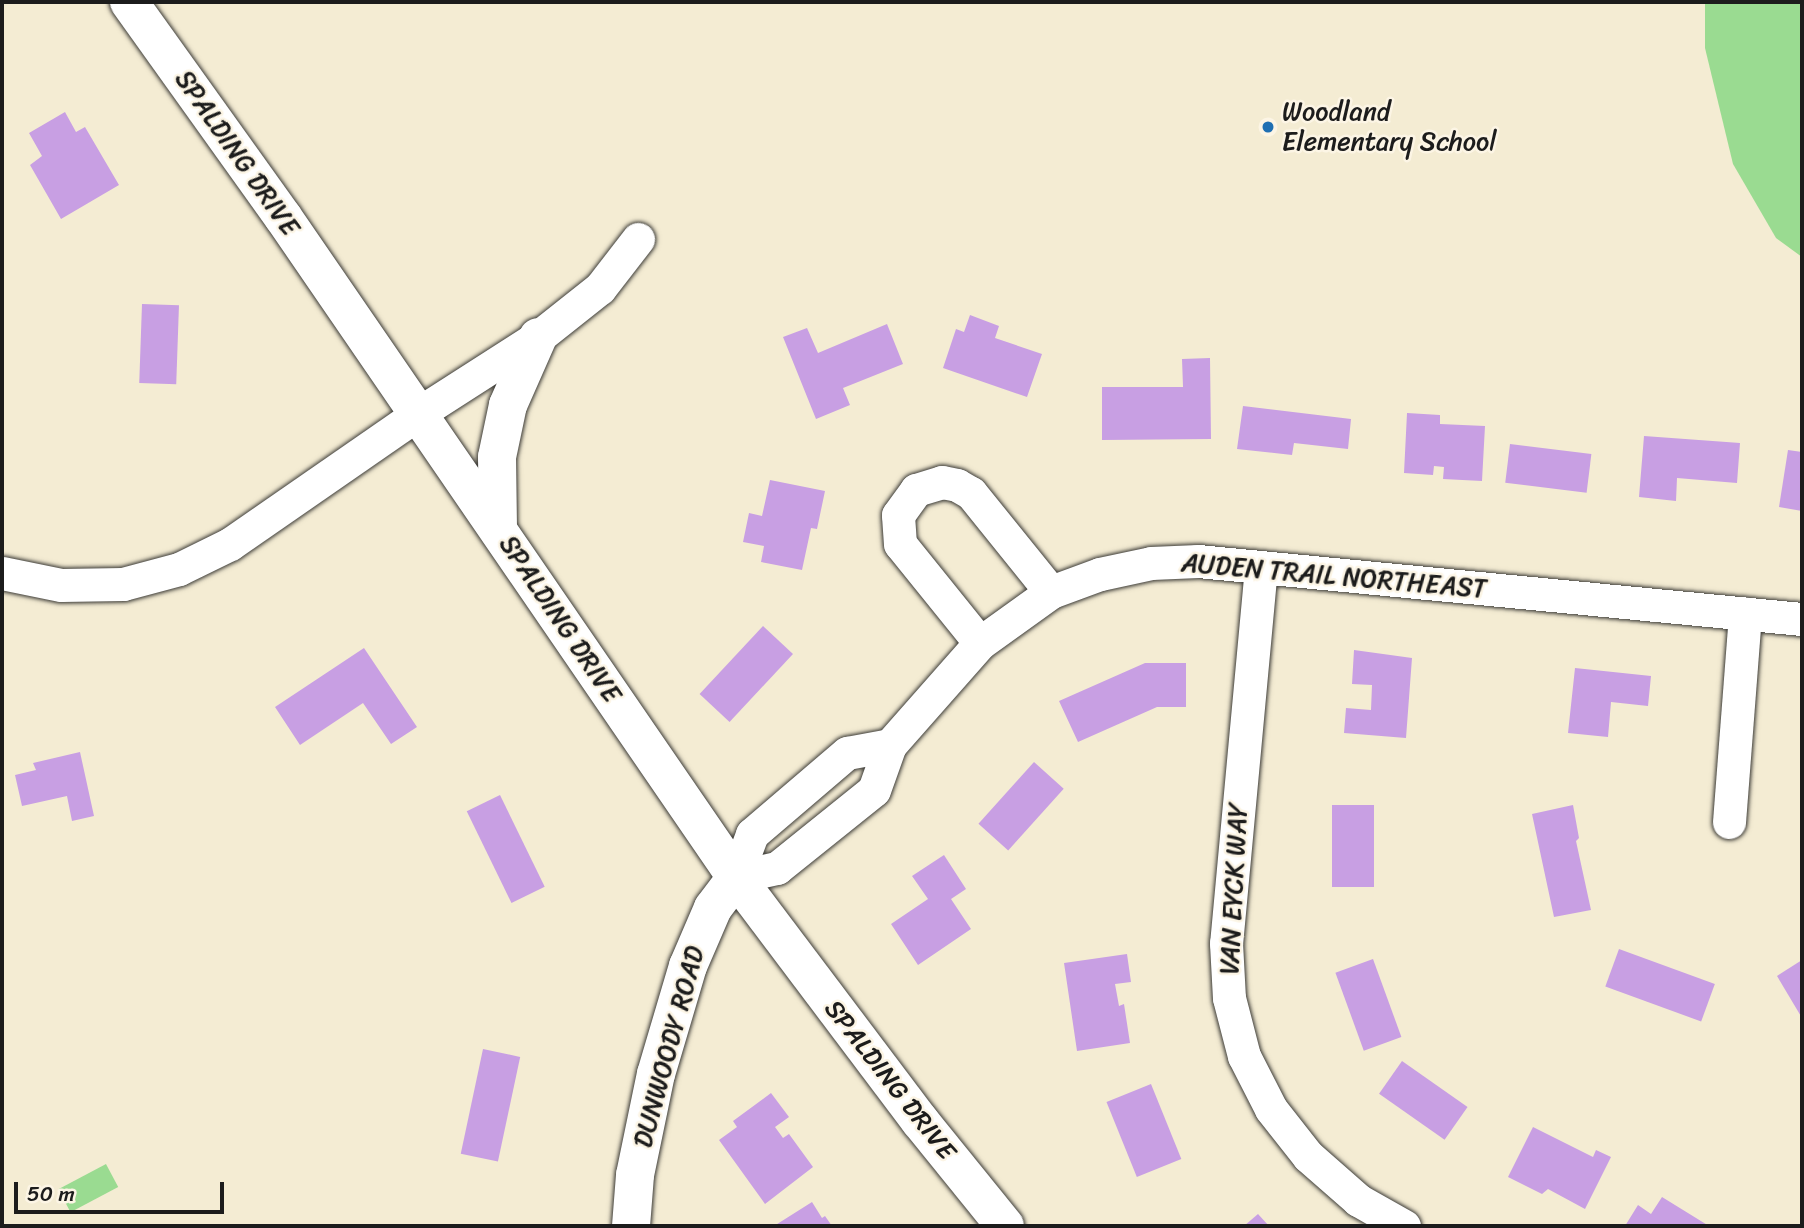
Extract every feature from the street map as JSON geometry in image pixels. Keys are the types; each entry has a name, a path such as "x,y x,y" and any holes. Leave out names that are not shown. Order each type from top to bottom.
{"street":[{"name":"SPALDING DRIVE","path":"129,2 419,413 736,877 920,1121 1005,1226"},
{"path":"2,573 61,585 122,584 179,569 230,544 419,413 538,337 600,288 638,239"},
{"path":"498,528 496,457 508,405 538,337"},
{"path":"980,643 900,544 898,515 916,490 942,482 957,485 971,493 1051,592"},
{"name":"AUDEN TRAIL NORTHEAST","path":"736,877 777,868 874,790 890,745 980,643 1051,592 1100,573 1151,563 1198,561 1802,619"},
{"name":"VAN EYCK WAY","path":"1261,567 1226,943 1229,998 1244,1056 1270,1109 1308,1156 1358,1200 1404,1226"},
{"path":"1729,822 1745,614"},
{"path":"736,877 752,834 847,754 890,745"},
{"name":"DUNWOODY ROAD","path":"631,1226 635,1175 656,1074 688,966 713,908 736,877"}],"green space":[{"path":"1705,2 1802,2 1802,257 1776,238 1733,164 1705,48"},
{"path":"106,1164 118,1187 71,1212 58,1189"}],"building":[{"path":"65,112 76,132 85,127 119,185 61,219 30,165 42,156 29,133"},
{"path":"142,304 179,305 176,384 139,383"},
{"path":"970,315 999,326 995,338 1042,354 1027,397 943,368 956,329 964,332"},
{"path":"887,324 903,364 843,388 850,405 816,419 783,337 807,328 818,353"},
{"path":"1210,358 1211,439 1102,440 1102,387 1183,387 1182,359"},
{"path":"1243,406 1351,419 1348,449 1294,443 1292,455 1237,449"},
{"path":"1407,413 1440,415 1440,424 1485,426 1482,481 1443,479 1444,467 1434,466 1433,475 1404,473"},
{"path":"1644,436 1740,443 1737,483 1677,478 1676,501 1639,497"},
{"path":"1510,444 1591,454 1587,493 1505,483"},
{"path":"1788,450 1802,452 1802,511 1779,507"},
{"path":"770,480 825,491 817,529 811,528 802,570 761,562 764,546 743,542 749,513 762,516"},
{"path":"763,626 793,654 730,722 700,694"},
{"path":"364,648 417,727 391,744 363,703 300,745 275,707"},
{"path":"1354,650 1412,658 1406,738 1344,733 1346,708 1371,710 1372,685 1352,684"},
{"path":"1145,663 1186,663 1186,707 1157,707 1078,742 1059,701"},
{"path":"1575,668 1651,676 1648,706 1611,702 1608,737 1568,733"},
{"path":"80,752 94,816 72,821 67,796 22,806 15,775 36,770 33,763"},
{"path":"1034,762 1064,789 1008,850 978,824"},
{"path":"500,795 545,887 511,903 467,811"},
{"path":"1332,805 1374,805 1374,887 1332,887"},
{"path":"1573,805 1579,838 1576,841 1591,910 1554,917 1532,814"},
{"path":"944,855 966,889 951,899 971,929 918,965 891,924 928,899 912,876"},
{"path":"1619,949 1715,984 1701,1021 1605,987"},
{"path":"1127,954 1131,982 1115,984 1119,1006 1124,1004 1130,1043 1077,1051 1064,963"},
{"path":"1373,959 1401,1037 1364,1051 1335,973"},
{"path":"1802,960 1802,1018 1777,976"},
{"path":"483,1049 520,1057 498,1162 461,1154"},
{"path":"1402,1061 1468,1107 1445,1140 1379,1094"},
{"path":"1151,1084 1181,1159 1137,1177 1106,1102"},
{"path":"771,1093 789,1117 775,1127 783,1138 789,1134 813,1167 765,1204 719,1140 737,1127 733,1121"},
{"path":"1533,1127 1593,1157 1596,1150 1611,1157 1585,1209 1548,1189 1542,1194 1508,1177"},
{"path":"1662,1197 1709,1226 1625,1226 1638,1205 1651,1214"},
{"path":"812,1202 822,1218 825,1216 832,1226 774,1226"},
{"path":"1258,1214 1269,1226 1244,1226"}],"place":[{"name":"Woodland Elementary School","path":"1268,127"}]}
